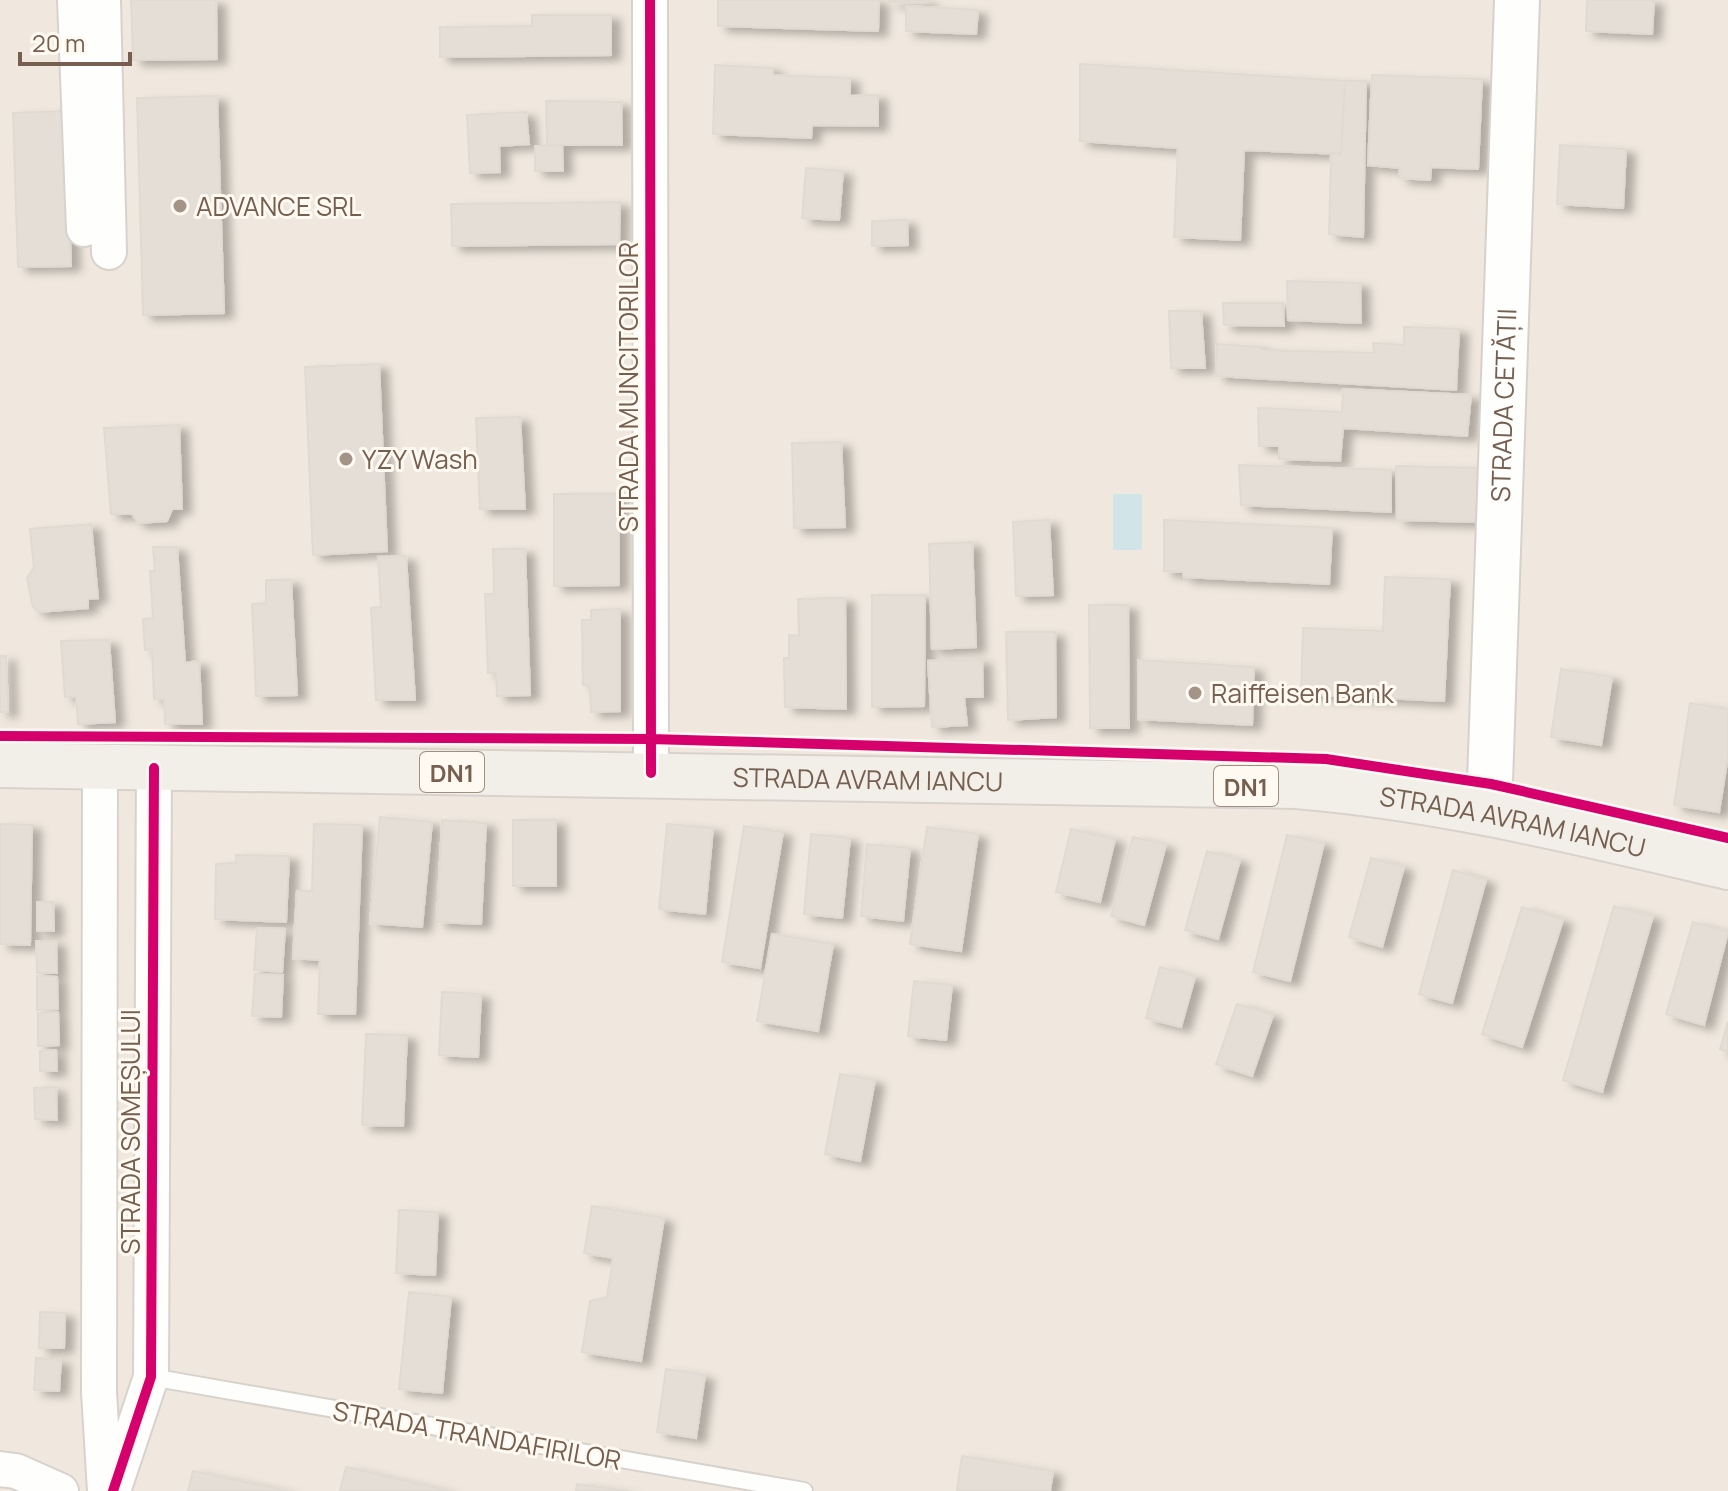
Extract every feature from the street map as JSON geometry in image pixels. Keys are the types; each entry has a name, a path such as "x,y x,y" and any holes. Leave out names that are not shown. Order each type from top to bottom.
{"main road":[{"name":"STRADA CETĂȚII","path":"1489,811 1517,0"},
{"name":"STRADA AVRAM IANCU","path":"0,765 651,773 1296,786 1357,791 1489,811 1728,867"}],"street":[{"path":"75,0 84,229"},
{"path":"103,0 109,252"},
{"name":"STRADA MUNCITORILOR","path":"650,0 651,773"},
{"name":"STRADA SOMEȘULUI","path":"100,767 99,1392 105,1491"},
{"name":"STRADA SOMEȘULUI","path":"113,1491 151,1377 154,768"},
{"path":"0,1469 16,1471 61,1491"}],"lane":[{"name":"STRADA TRANDAFIRILOR","path":"151,1377 804,1491"}],"shaded area":[{"path":"0,0 1728,0 1728,1491 0,1491"},
{"path":"1113,494 1142,494 1142,550 1113,550"}],"building":[{"path":"131,0 216,0 217,59 133,60"},
{"path":"718,0 879,0 878,31 718,26"},
{"path":"928,0 928,3 889,2"},
{"path":"1587,0 1654,0 1652,34 1586,31"},
{"path":"906,6 978,10 976,34 906,31"},
{"path":"532,15 611,15 611,55 440,57 440,27 532,26"},
{"path":"1080,64 1345,81 1341,154 1244,150 1240,240 1174,237 1178,148 1080,141"},
{"path":"715,65 773,68 773,75 850,78 850,96 878,95 878,126 812,125 811,138 713,134"},
{"path":"1372,75 1482,79 1478,169 1431,167 1430,180 1399,178 1400,168 1368,165"},
{"path":"1345,81 1366,81 1363,237 1329,234 1331,153 1341,154"},
{"name":"ADVANCE SRL","path":"217,96 224,313 143,315 137,98"},
{"path":"546,101 621,102 622,145 547,145"},
{"path":"66,111 71,266 18,267 13,113"},
{"path":"526,112 529,144 499,146 500,172 470,173 467,115"},
{"path":"562,145 563,171 535,171 535,146"},
{"path":"1560,145 1626,149 1623,208 1557,204"},
{"path":"806,168 843,171 839,220 802,218"},
{"path":"620,202 619,244 452,246 451,204"},
{"path":"907,220 908,245 872,246 872,221"},
{"path":"1287,281 1360,283 1361,323 1288,320"},
{"path":"1223,303 1283,303 1284,326 1224,325"},
{"path":"1169,311 1201,311 1205,368 1171,368"},
{"path":"1404,327 1459,329 1456,390 1216,376 1217,344 1261,347 1261,350 1374,353 1373,343 1404,345"},
{"name":"YZY Wash","path":"379,364 387,551 313,555 305,367"},
{"path":"1343,389 1471,395 1467,436 1343,428 1340,461 1279,459 1279,446 1259,446 1258,408 1342,412"},
{"path":"520,417 525,509 480,509 476,418"},
{"path":"179,425 182,509 172,509 167,521 138,523 132,514 111,514 104,428"},
{"path":"841,442 845,527 794,528 792,443"},
{"path":"1239,465 1391,470 1391,512 1241,505"},
{"path":"1396,466 1480,468 1479,522 1397,520"},
{"path":"554,494 619,494 619,585 554,586"},
{"path":"1049,520 1053,595 1016,596 1013,522"},
{"path":"1164,520 1332,528 1329,584 1184,577 1183,572 1164,571"},
{"path":"91,524 98,598 88,599 88,608 39,612 33,607 27,578 34,567 30,529"},
{"path":"972,542 976,647 932,649 929,544"},
{"path":"153,547 177,547 185,663 199,661 202,724 165,724 164,698 154,699 152,649 145,650 143,619 153,618 150,571 155,571"},
{"path":"493,549 525,549 530,695 497,696 496,673 488,673 485,594 494,594"},
{"path":"406,556 415,700 376,700 371,608 381,607 378,557"},
{"path":"1385,577 1450,579 1444,701 1301,694 1303,628 1383,631"},
{"path":"266,580 291,580 297,695 256,696 252,604 266,603"},
{"path":"872,595 925,595 924,706 872,707"},
{"path":"845,598 846,709 785,707 784,658 789,658 789,635 799,636 798,599"},
{"path":"1089,605 1128,605 1129,728 1090,728"},
{"path":"620,609 620,711 591,712 590,686 583,685 582,620 591,620 591,610"},
{"path":"1006,632 1055,632 1056,717 1008,720"},
{"path":"109,640 115,722 78,724 76,697 65,697 61,641"},
{"path":"0,656 6,656 8,712 0,712"},
{"path":"982,659 983,697 964,697 967,725 932,727 928,661"},
{"name":"Raiffeisen Bank","path":"1138,660 1254,667 1252,725 1138,719"},
{"path":"1561,669 1612,677 1601,745 1551,737"},
{"path":"1690,703 1728,709 1728,756 1719,812 1674,805"},
{"path":"380,817 432,822 422,927 370,923"},
{"path":"442,820 486,823 481,924 437,922"},
{"path":"513,820 556,820 556,886 513,886"},
{"path":"0,824 32,825 30,945 0,944"},
{"path":"314,824 362,825 355,1014 318,1014 320,960 293,958 297,891 312,891"},
{"path":"667,824 713,828 705,914 659,909"},
{"path":"744,826 783,832 760,968 722,962"},
{"path":"927,827 978,834 961,951 910,944"},
{"path":"1071,829 1115,839 1100,902 1056,892"},
{"path":"811,834 850,838 842,918 804,914"},
{"path":"1287,835 1324,843 1290,981 1253,972"},
{"path":"1133,837 1166,845 1144,925 1111,916"},
{"path":"867,844 910,848 903,921 861,916"},
{"path":"1207,851 1240,860 1218,939 1185,930"},
{"path":"236,855 289,856 286,922 215,919 216,864 236,863"},
{"path":"1371,858 1404,867 1382,947 1349,937"},
{"path":"1453,870 1486,880 1452,1003 1419,994"},
{"path":"37,902 53,902 54,931 37,931"},
{"path":"1614,906 1653,916 1602,1092 1563,1080"},
{"path":"1522,907 1563,920 1522,1047 1482,1034"},
{"path":"1693,922 1728,932 1704,1025 1666,1014"},
{"path":"257,928 285,929 282,972 254,970"},
{"path":"772,934 833,944 818,1031 757,1021"},
{"path":"36,941 56,941 57,973 37,973"},
{"path":"1160,967 1195,977 1181,1027 1146,1018"},
{"path":"255,974 283,975 281,1017 252,1016"},
{"path":"37,976 57,977 58,1009 37,1010"},
{"path":"914,981 952,985 946,1040 908,1036"},
{"path":"442,992 481,994 478,1057 439,1055"},
{"path":"1237,1004 1273,1015 1252,1076 1216,1064"},
{"path":"58,1012 59,1045 38,1046 38,1013"},
{"path":"1728,1022 1728,1052 1720,1049"},
{"path":"366,1034 407,1035 403,1126 362,1125"},
{"path":"56,1050 57,1071 40,1071 40,1051"},
{"path":"840,1074 875,1080 860,1161 825,1154"},
{"path":"56,1087 57,1120 35,1119 34,1088"},
{"path":"592,1206 664,1218 641,1361 582,1352 590,1301 607,1297 613,1258 584,1253"},
{"path":"399,1210 438,1212 435,1275 396,1273"},
{"path":"409,1292 451,1297 442,1393 399,1389"},
{"path":"40,1312 65,1313 64,1348 39,1348"},
{"path":"36,1358 61,1360 59,1391 34,1390"},
{"path":"666,1369 705,1375 696,1438 657,1432"},
{"path":"962,1456 1053,1471 1050,1491 957,1490"},
{"path":"346,1467 449,1491 340,1491"},
{"path":"193,1471 289,1491 188,1491"},
{"path":"577,1484 629,1491 576,1491"}],"cycle path":[{"path":"650,0 651,773"},
{"path":"0,736 650,739 1326,759 1491,784 1728,838"},
{"path":"113,1491 151,1377 154,768"}],"place":[{"name":"ADVANCE SRL","path":"180,206"},
{"name":"YZY Wash","path":"346,459"},
{"name":"Raiffeisen Bank","path":"1195,693"}]}
